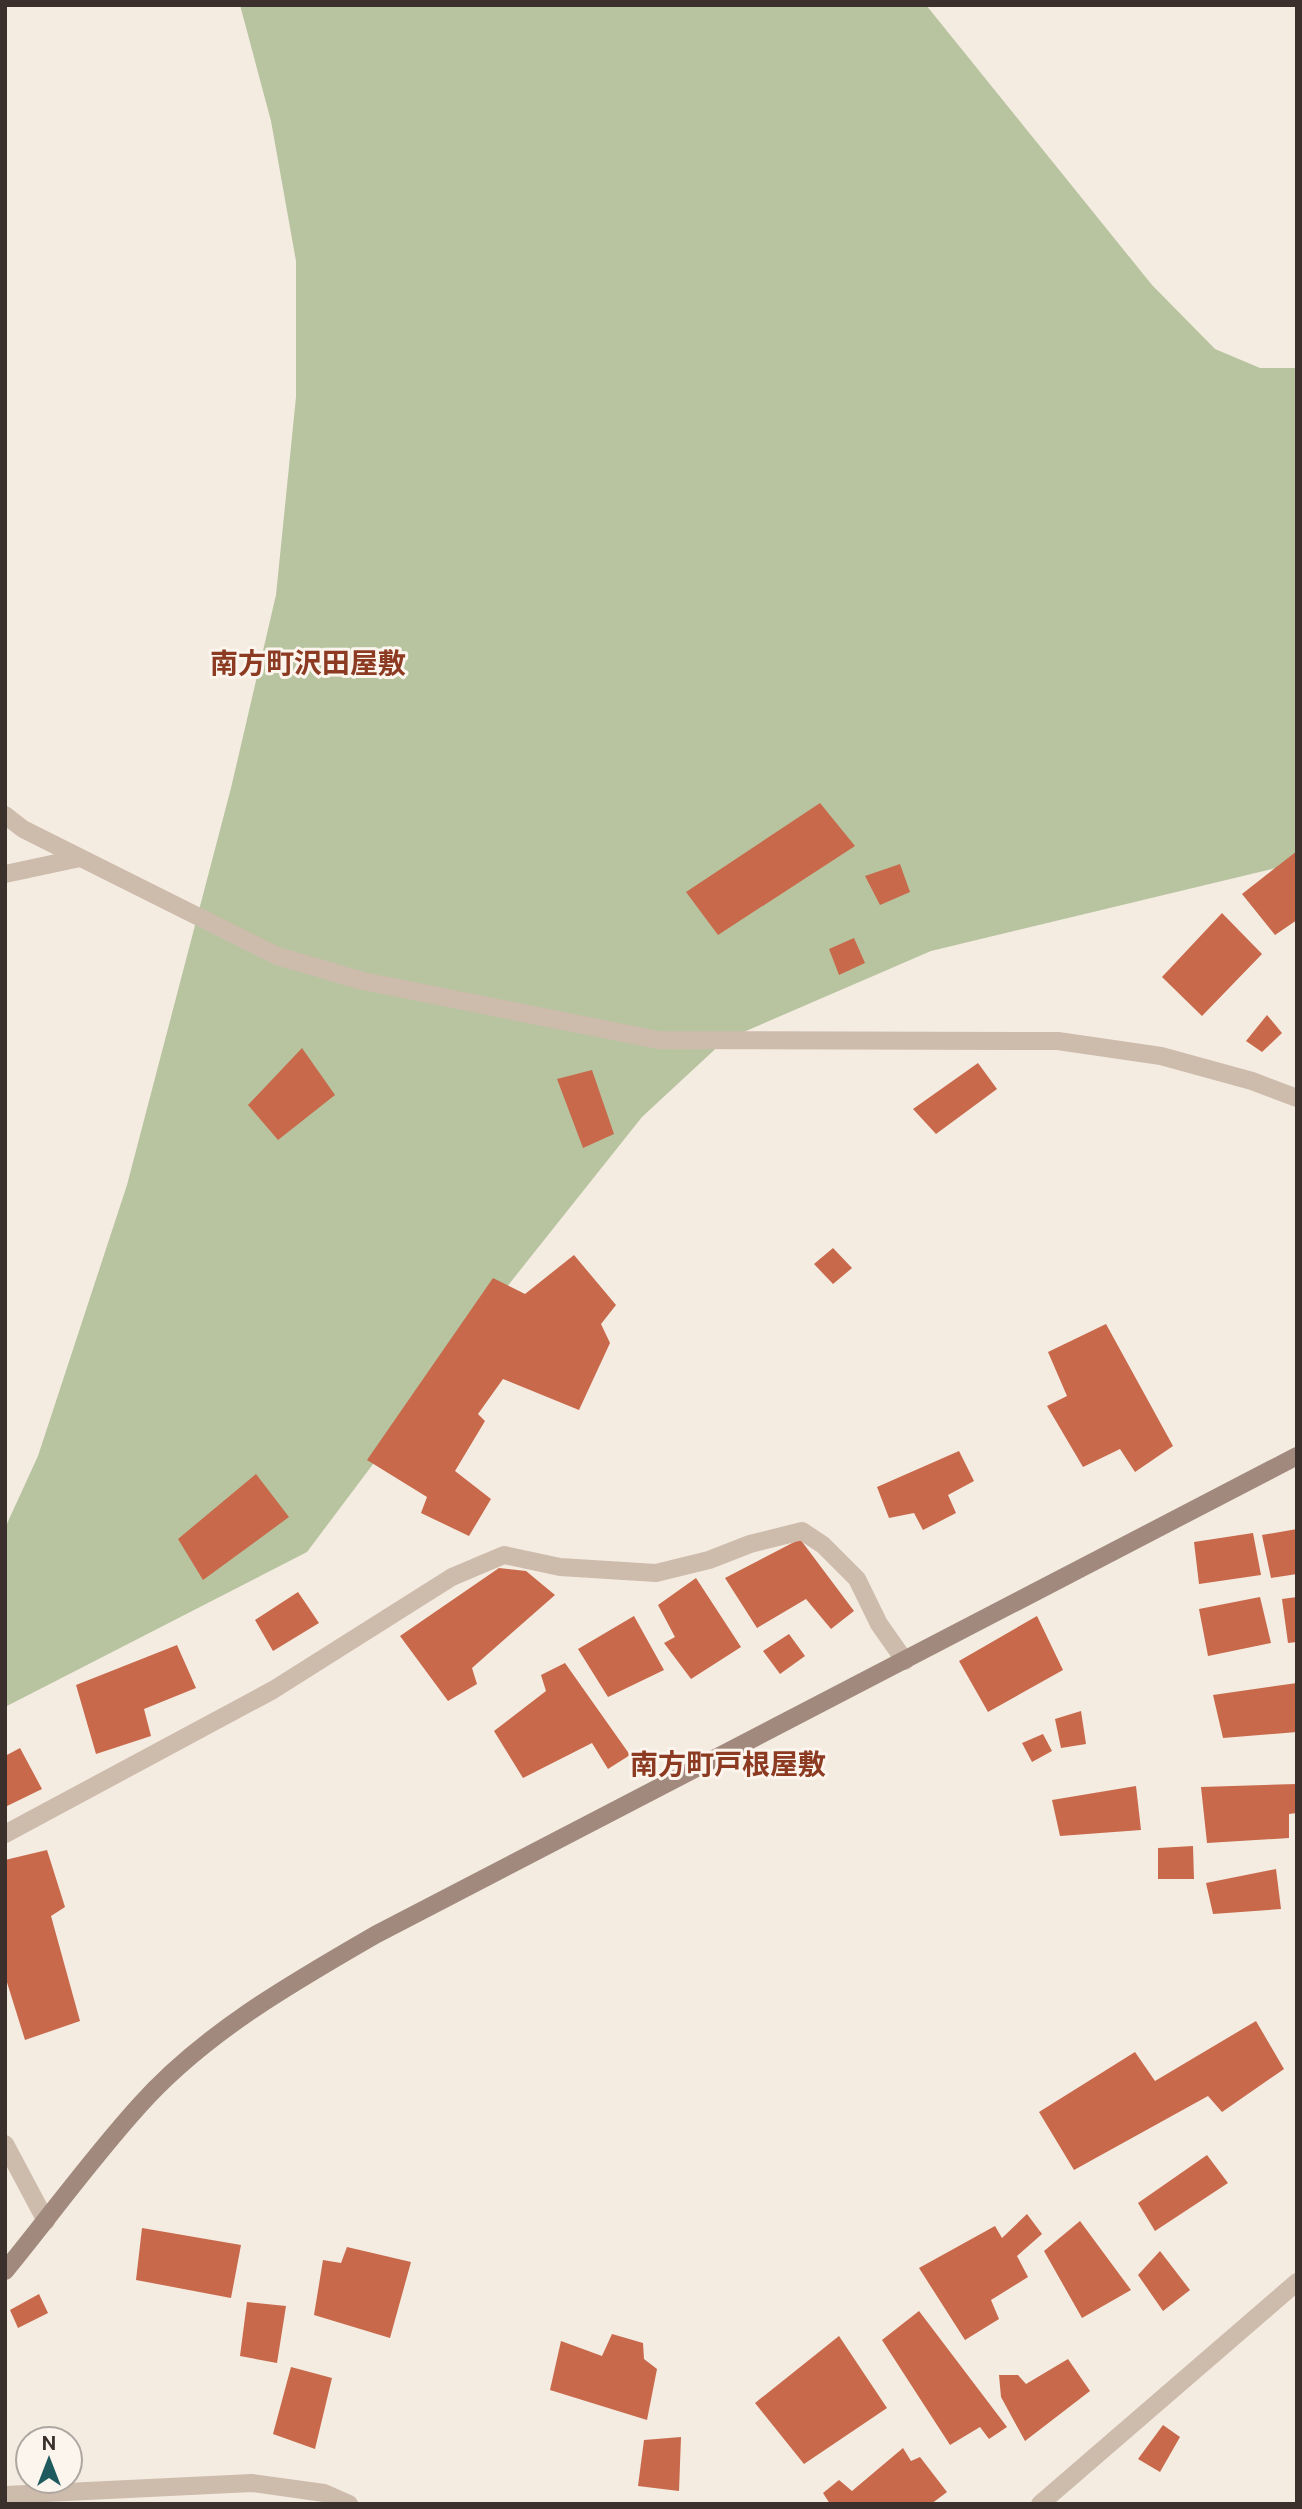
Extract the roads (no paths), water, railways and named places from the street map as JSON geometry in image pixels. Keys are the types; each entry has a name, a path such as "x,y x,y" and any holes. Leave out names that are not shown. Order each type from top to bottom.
{"street":[{"path":"5,816 23,830 277,956 363,981 658,1040 1058,1041 1161,1056 1252,1081 1297,1098"},
{"path":"5,874 80,858"},
{"path":"5,2271 149,2095 218,2035 300,1978 388,1929 1297,1457"},
{"path":"5,1835 274,1690 452,1577 504,1555 560,1567 656,1573 709,1560 750,1544 802,1531 823,1545 857,1579 879,1624 905,1661"},
{"path":"5,2144 46,2221"},
{"path":"1040,2504 1297,2282"},
{"path":"5,2495 252,2483 324,2493 349,2504"}],"district":[{"name":"南方町沢田屋敷","path":"308,663"},
{"name":"南方町戸根屋敷","path":"728,1764"}]}
